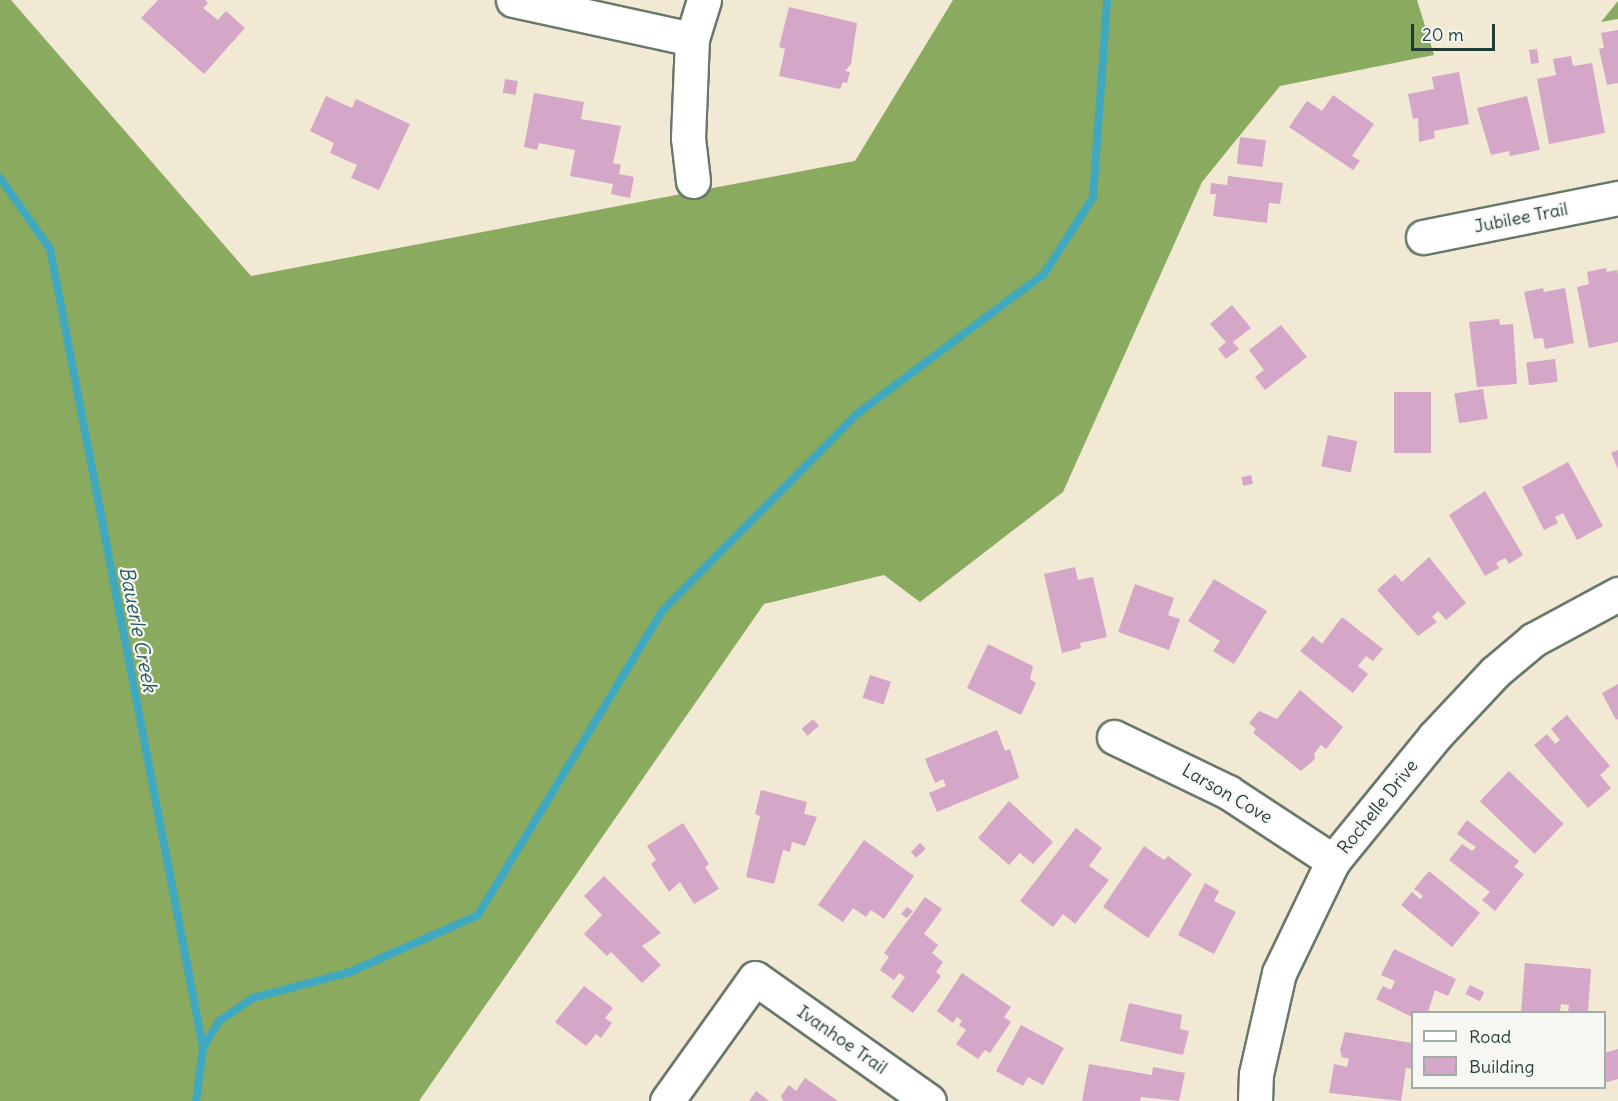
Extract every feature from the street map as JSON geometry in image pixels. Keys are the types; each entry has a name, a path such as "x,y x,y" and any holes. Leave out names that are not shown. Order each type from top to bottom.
{"street":[{"path":"513,0 692,39"},
{"path":"693,181 688,138 692,39 704,0"},
{"name":"Jubilee Trail","path":"1423,237 1618,198"},
{"name":"Rochelle Drive","path":"1255,1101 1258,1064 1279,973 1333,861 1434,737 1495,672 1533,640 1618,594"},
{"name":"Larson Cove","path":"1114,737 1228,792 1333,861"},
{"name":"Ivanhoe Trail","path":"667,1101 755,978 929,1101"}],"green space":[{"path":"0,0 11,0 251,276 855,161 953,0 1417,0 1434,55 1280,86 1202,182 1063,492 920,602 884,575 764,604 419,1101 0,1101"},
{"path":"1618,1 1618,19 1601,22"}],"building":[{"path":"158,0 205,0 208,3 203,8 218,20 226,11 245,28 204,74 141,18"},
{"path":"789,7 857,23 851,64 845,71 850,72 847,83 843,82 840,89 779,76 785,49 779,47"},
{"path":"1618,30 1618,83 1607,85 1599,49 1604,48 1601,33"},
{"path":"1537,49 1539,63 1531,64 1529,50"},
{"path":"1571,56 1573,66 1592,63 1605,133 1549,144 1537,79 1556,75 1553,59"},
{"path":"1459,72 1469,124 1434,131 1435,138 1419,142 1418,118 1413,119 1408,94 1434,89 1432,77"},
{"path":"505,79 518,81 516,95 503,93"},
{"path":"534,93 584,102 581,119 621,126 613,163 621,165 619,174 634,177 630,198 611,194 613,184 570,176 575,150 539,143 537,150 524,147"},
{"path":"1333,95 1374,124 1352,156 1360,161 1353,170 1289,127 1307,101 1322,111"},
{"path":"326,96 352,108 356,99 410,124 379,190 351,178 357,165 330,153 334,143 310,131"},
{"path":"1527,96 1540,150 1510,156 1509,151 1491,155 1477,108"},
{"path":"1240,137 1266,140 1263,167 1237,164"},
{"path":"1228,176 1283,183 1280,204 1269,203 1267,223 1213,216 1216,194 1210,194 1211,183 1227,185"},
{"path":"1606,268 1607,272 1617,270 1618,275 1618,342 1589,348 1577,287 1589,284 1587,272"},
{"path":"1543,288 1544,292 1565,288 1574,343 1545,349 1543,338 1534,339 1524,292"},
{"path":"1232,305 1251,328 1233,342 1239,349 1226,359 1218,349 1226,342 1210,324"},
{"path":"1499,319 1500,325 1513,324 1517,384 1477,387 1469,322"},
{"path":"1281,325 1307,357 1265,390 1255,377 1264,370 1249,350"},
{"path":"1555,359 1558,382 1529,385 1526,363"},
{"path":"1483,389 1488,419 1459,423 1454,394"},
{"path":"1394,392 1431,392 1431,453 1394,453"},
{"path":"1328,435 1357,441 1351,473 1321,466"},
{"path":"1618,450 1618,469 1611,453"},
{"path":"1568,462 1603,526 1577,540 1563,513 1555,517 1558,523 1544,530 1522,487"},
{"path":"1251,475 1253,484 1243,486 1241,477"},
{"path":"1485,491 1523,555 1509,564 1505,558 1496,563 1499,568 1485,576 1449,515"},
{"path":"1429,557 1466,603 1446,620 1438,611 1432,617 1437,622 1418,636 1377,590 1395,574 1402,582"},
{"path":"1075,567 1078,580 1093,577 1107,637 1080,643 1081,648 1062,653 1044,574"},
{"path":"1214,579 1267,611 1234,664 1213,651 1220,641 1188,621"},
{"path":"1135,584 1174,598 1168,615 1180,619 1169,650 1118,632"},
{"path":"1342,617 1383,649 1373,661 1366,656 1358,666 1368,674 1353,693 1300,651 1313,636 1322,644"},
{"path":"988,644 1033,666 1030,679 1036,683 1021,715 967,688"},
{"path":"870,675 891,682 884,705 863,698"},
{"path":"1618,684 1618,719 1616,720 1602,693"},
{"path":"1300,690 1343,727 1326,749 1321,745 1314,754 1315,759 1301,771 1253,733 1256,729 1249,723 1259,711 1277,719"},
{"path":"1567,715 1610,766 1600,775 1611,788 1588,808 1534,745 1547,734 1555,744 1560,740 1551,729"},
{"path":"813,719 819,726 808,736 802,729"},
{"path":"997,730 1005,751 1010,749 1019,778 937,812 929,793 946,786 943,779 935,783 925,759"},
{"path":"1509,771 1564,824 1534,854 1480,801"},
{"path":"761,790 807,802 804,814 817,817 805,846 792,842 790,852 783,850 774,884 746,877 760,816 755,814"},
{"path":"1009,801 1053,842 1033,864 1020,853 1009,865 978,838"},
{"path":"1467,820 1519,861 1514,867 1524,874 1495,911 1482,900 1490,892 1449,860 1462,844 1472,851 1476,847 1457,834"},
{"path":"683,823 709,864 705,867 719,889 694,904 680,882 669,892 651,864 656,860 647,846"},
{"path":"1076,828 1102,848 1089,866 1109,880 1075,924 1063,914 1053,927 1020,901"},
{"path":"864,840 914,876 884,919 871,910 866,917 853,908 843,922 818,905"},
{"path":"920,843 926,849 916,858 911,852"},
{"path":"1144,846 1164,860 1168,856 1192,874 1148,938 1103,907"},
{"path":"1429,871 1480,913 1452,947 1401,905 1412,892 1420,899 1423,896 1414,889"},
{"path":"604,876 661,933 642,946 661,965 642,983 611,952 607,956 584,934 602,915 584,896"},
{"path":"1205,883 1219,891 1214,901 1236,912 1214,954 1178,935"},
{"path":"925,897 942,909 924,934 938,945 932,953 943,962 936,972 941,976 913,1013 891,997 905,977 899,973 894,980 880,970 889,957 884,953"},
{"path":"907,907 913,911 907,918 901,914"},
{"path":"1394,949 1456,979 1448,996 1435,990 1428,1011 1411,1011 1411,1016 1376,999 1383,986 1391,990 1395,981 1381,975"},
{"path":"1525,963 1591,969 1588,1011 1568,1011 1569,1005 1561,1004 1560,1011 1521,1011"},
{"path":"962,973 1011,1007 1004,1017 1011,1022 990,1053 985,1050 978,1059 956,1044 966,1030 959,1025 962,1021 957,1017 953,1023 937,1011"},
{"path":"1470,985 1484,992 1480,1001 1465,994"},
{"path":"584,986 613,1008 605,1018 612,1023 601,1038 596,1034 586,1046 555,1022"},
{"path":"1129,1003 1182,1015 1180,1029 1189,1031 1183,1055 1120,1041"},
{"path":"1021,1025 1064,1048 1043,1085 1028,1077 1023,1086 996,1071"},
{"path":"1345,1032 1411,1043 1411,1069 1406,1068 1401,1101 1329,1093 1334,1064 1347,1067 1349,1059 1342,1057 1340,1050"},
{"path":"1618,1049 1618,1079 1606,1082 1606,1052"},
{"path":"1089,1064 1152,1075 1153,1067 1185,1073 1179,1101 1141,1097 1140,1101 1082,1101"},
{"path":"805,1078 838,1101 783,1101 781,1096 789,1085 796,1091"},
{"path":"756,1091 769,1101 749,1101"}],"waterway":[{"path":"203,1048 219,1021 253,998 350,972 478,915 662,611 858,413 1044,274 1093,197 1107,0"},
{"name":"Bauerle Creek","path":"0,178 50,249 203,1048 196,1101"}]}
